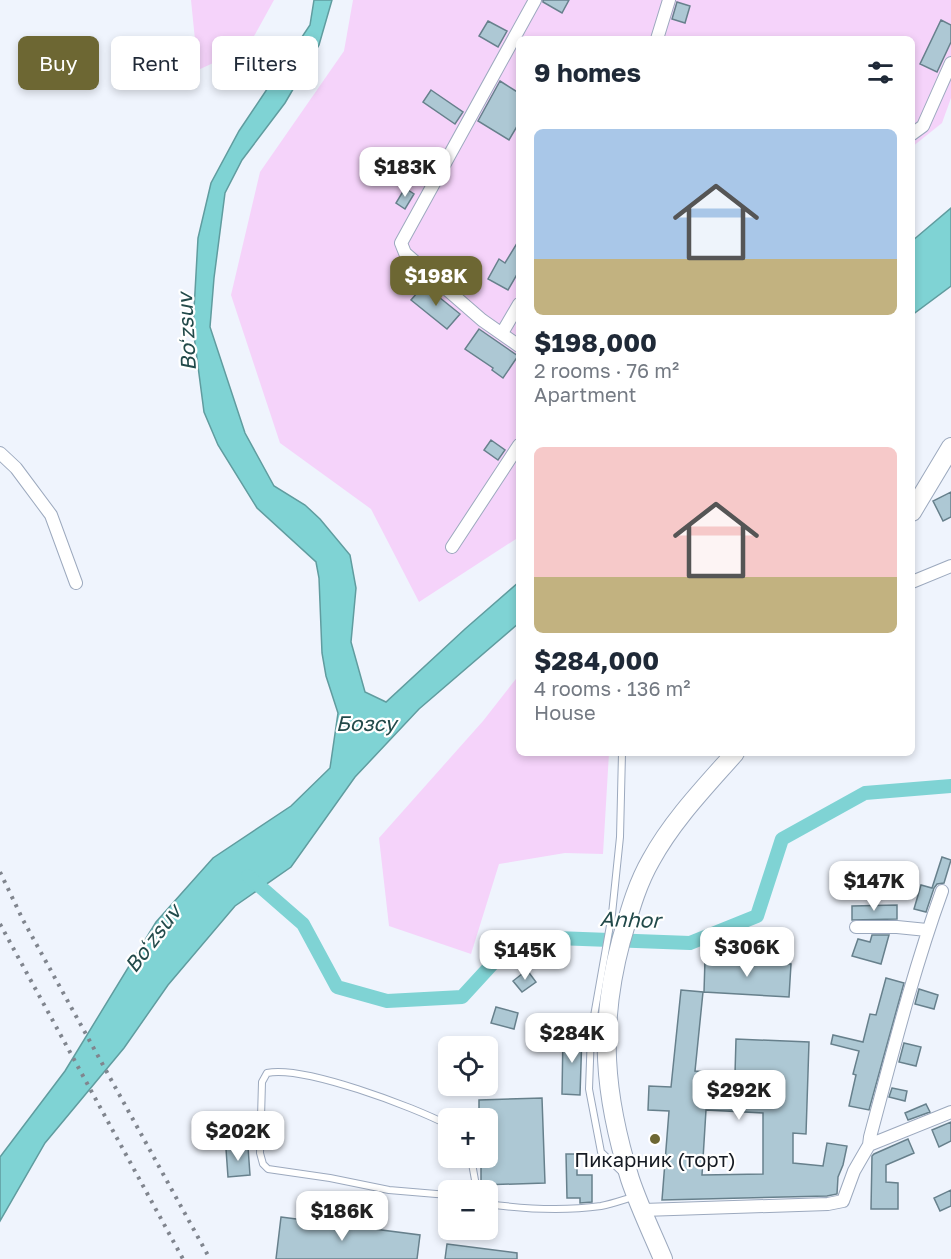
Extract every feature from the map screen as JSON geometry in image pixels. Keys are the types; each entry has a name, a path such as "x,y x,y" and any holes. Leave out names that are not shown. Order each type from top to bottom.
{"main road":[{"path":"915,507 951,447"},
{"path":"663,1259 637,1195 609,1094 606,1058 607,975 621,914 637,889 650,861 679,818 732,756"}],"street":[{"path":"516,344 482,320 405,253 401,243 535,0"},
{"path":"658,36 669,0"},
{"path":"915,132 923,126 951,63"},
{"path":"502,333 516,309"},
{"path":"452,547 516,450"},
{"path":"0,453 16,468 51,515 76,583"},
{"path":"915,581 951,566"},
{"path":"637,1195 828,1204 843,1201 854,1171 869,1145 927,930 942,891"},
{"path":"856,927 927,930"},
{"path":"869,1145 951,1112"}],"lane":[{"path":"621,914 622,756"},
{"path":"438,1121 396,1103 333,1082 278,1071 267,1073 262,1082 260,1153 262,1164 268,1169 330,1178 388,1190 438,1194"},
{"path":"498,1206 565,1208 603,1206 637,1195"}],"shaded area":[{"path":"191,0 274,0 254,36 212,36 212,64 200,69 200,36 195,36"},
{"path":"353,0 951,0 951,98 942,123 915,145 915,36 516,36 516,539 419,602 371,509 280,443 231,295 260,172 344,51"},
{"path":"516,679 516,756 609,756 603,854 565,853 499,864 471,954 389,926 379,838 483,721"}],"water":[{"name":"Бозсу","path":"314,0 332,0 318,47 318,36 303,36 310,25"},
{"name":"Бозсу","path":"266,90 293,90 242,160 225,193 210,327 245,433 274,486 305,505 350,555 356,588 351,642 365,692 386,702 516,585 516,626 419,709 355,777 291,867 235,906 168,985 124,1048 45,1143 0,1221 0,1157 65,1071 156,922 213,858 291,806 330,768 338,713 326,676 322,653 319,578 316,562 257,508 218,445 204,412 193,328 198,238 211,183 239,131"},
{"path":"951,208 951,286 915,313 915,238"}],"building":[{"path":"543,0 569,0 562,13"},
{"path":"677,2 690,6 685,23 672,19"},
{"path":"941,20 951,25 951,42 937,72 920,64"},
{"path":"488,21 507,31 498,47 479,36"},
{"path":"500,81 516,91 516,128 509,140 478,121"},
{"path":"431,90 463,112 455,124 423,102"},
{"path":"405,188 414,194 405,209 396,203"},
{"path":"516,245 516,276 508,290 488,279 499,259 505,263"},
{"path":"424,285 460,314 447,329 411,300"},
{"path":"479,329 516,355 516,359 503,378 492,370 493,368 465,349"},
{"path":"491,440 505,450 498,460 484,450"},
{"path":"951,492 951,517 943,521 933,501"},
{"path":"942,857 951,860 944,883 937,884 934,888 926,912 914,909 921,885 932,888"},
{"path":"897,905 897,919 852,920 852,906"},
{"path":"872,935 889,935 881,964 852,956 858,939 870,942"},
{"path":"705,959 791,964 789,997 704,992"},
{"path":"527,970 536,982 522,992 513,981"},
{"path":"886,978 904,983 869,1110 849,1106 859,1051 831,1044 833,1035 863,1042 870,1014 876,1015"},
{"path":"919,989 938,995 934,1009 915,1004"},
{"path":"681,990 703,992 695,1071 735,1074 736,1039 809,1042 806,1134 793,1133 793,1163 823,1166 827,1143 847,1146 838,1177 837,1194 662,1200 669,1111 648,1110 649,1086 671,1087","holes":["706,1110 763,1113 763,1174 702,1175"]},
{"path":"496,1007 518,1013 514,1029 491,1023"},
{"path":"563,1034 582,1034 580,1095 562,1094"},
{"path":"904,1043 921,1047 916,1066 899,1062"},
{"path":"892,1088 907,1091 905,1101 889,1097"},
{"path":"542,1098 545,1183 498,1184 498,1180 481,1180 481,1168 498,1168 498,1108 479,1108 479,1100"},
{"path":"926,1104 930,1112 908,1120 905,1113"},
{"path":"951,1122 951,1141 939,1147 932,1130"},
{"path":"908,1139 914,1153 886,1165 886,1182 898,1183 898,1209 871,1209 872,1156"},
{"path":"248,1147 250,1175 228,1177 226,1149"},
{"path":"566,1154 577,1154 577,1175 592,1175 592,1202 580,1203 580,1198 567,1198"},
{"path":"951,1190 951,1206 940,1211 934,1198"},
{"path":"281,1217 420,1235 417,1259 276,1259"},
{"path":"447,1244 517,1253 517,1259 445,1259"}],"waterway":[{"name":"Anhor","path":"248,876 303,924 337,987 387,1001 462,997 507,948 556,938 690,943 757,916 782,839 865,793 951,786"}],"railway":[{"path":"0,872 23,920 210,1259"},
{"path":"0,924 183,1259"}],"place":[{"name":"Пикарник (торт)","path":"655,1139"}],"water label":[{"name":"Boʻzsuv","path":"187,332"},
{"name":"Boʻzsuv","path":"153,939"}]}
